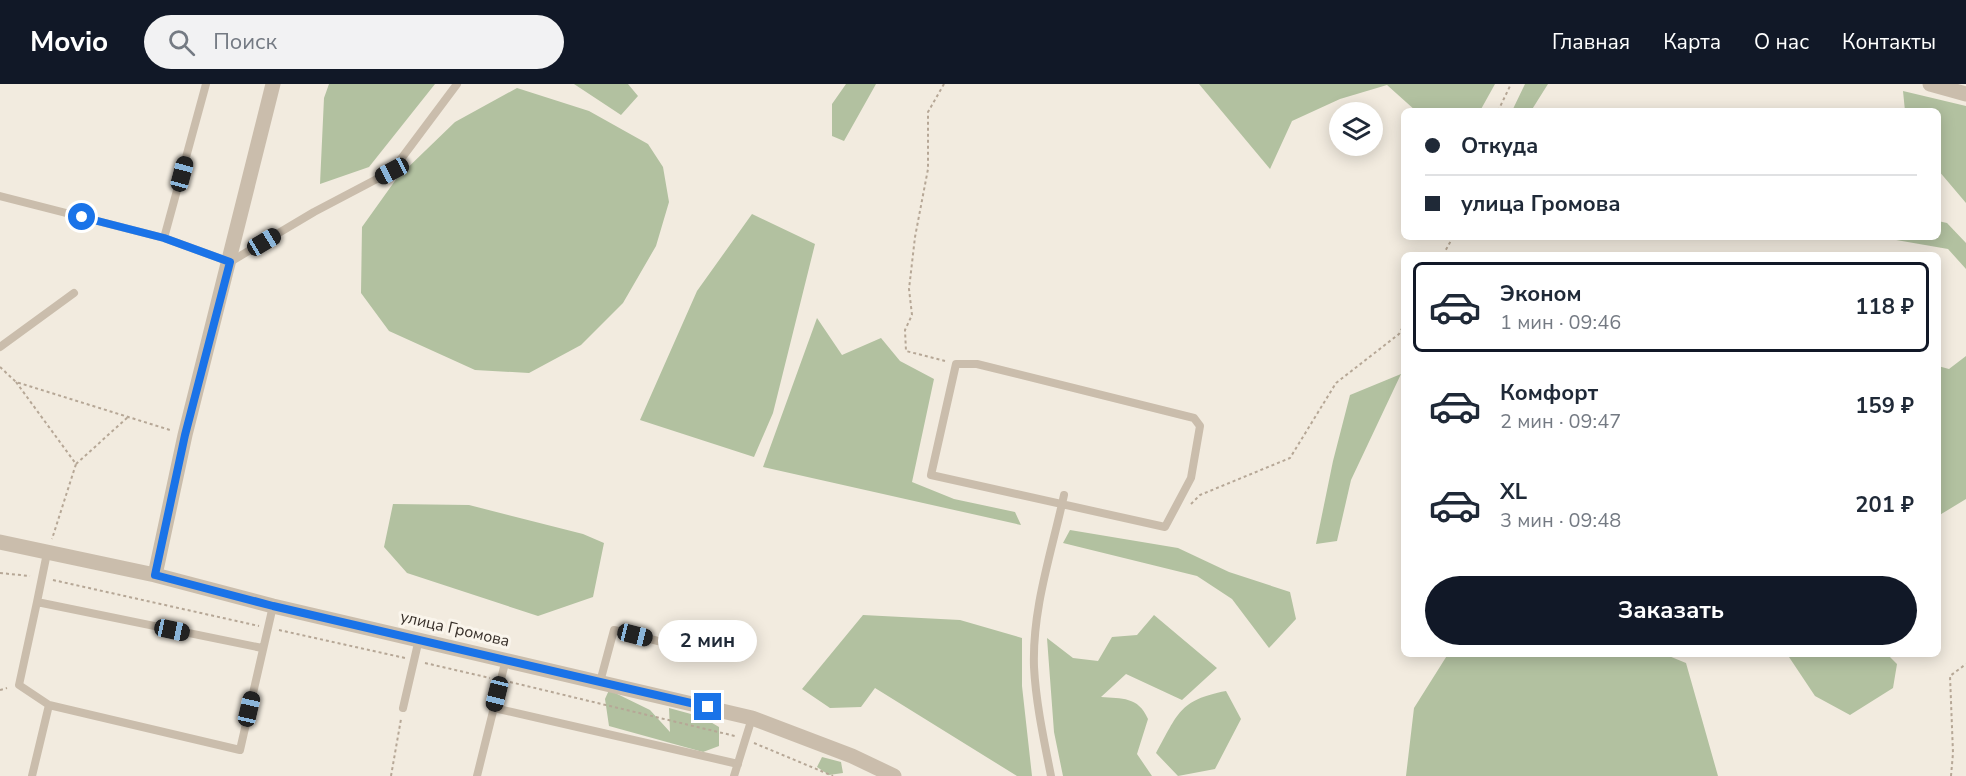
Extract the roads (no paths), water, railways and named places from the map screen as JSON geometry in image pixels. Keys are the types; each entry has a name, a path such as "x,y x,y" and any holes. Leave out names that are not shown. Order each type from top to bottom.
{"street":[{"path":"155,575 185,435 273,84"},
{"path":"1930,84 1966,94"},
{"name":"улица Громова","path":"0,542 155,575 273,606 752,718 852,756 894,776"}],"lane":[{"path":"164,238 206,84"},
{"path":"0,196 164,238 230,262 314,212 392,171 457,84"},
{"path":"0,347 74,293"},
{"path":"956,364 977,364 1194,418 1200,426 1191,478 1165,527 1062,504 931,475 956,364"},
{"path":"1051,776 1038,706 1034,665 1039,605 1048,556 1064,495"},
{"path":"47,553 19,685 49,705 240,750 273,606"},
{"path":"37,602 262,648"},
{"path":"600,682 614,630 718,656"},
{"path":"404,708 419,639"},
{"path":"477,776 506,659"},
{"path":"32,776 49,705"},
{"path":"494,708 738,764"},
{"path":"734,776 752,718"}]}
